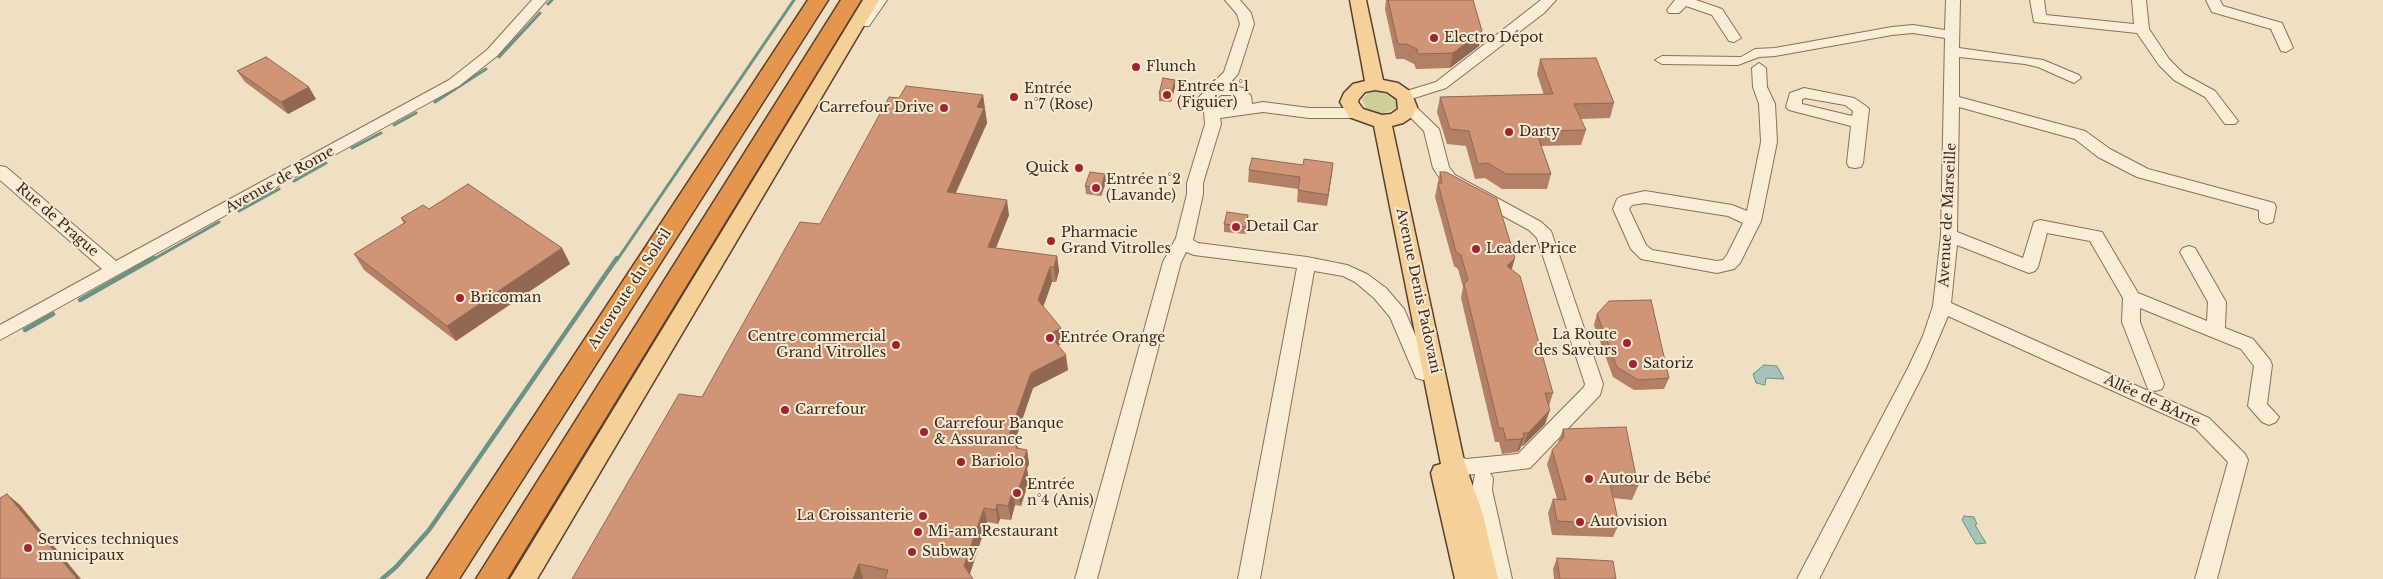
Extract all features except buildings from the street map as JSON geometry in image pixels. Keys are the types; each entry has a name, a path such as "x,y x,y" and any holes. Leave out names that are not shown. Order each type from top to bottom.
{"highway":[{"name":"Autoroute du Soleil","path":"442,579 818,0"},
{"path":"491,579 851,0"},
{"path":"424,579 505,464 588,355"}],"main road":[{"path":"523,579 871,0"},
{"path":"1358,0 1375,84"},
{"path":"1375,84 1392,87 1409,109 1382,121 1363,117 1347,109 1354,92 1366,85 1375,84"},
{"name":"Avenue Denis Padovani","path":"1382,121 1452,461 1461,509 1468,579"},
{"name":"Avenue Denis Padovani","path":"1423,373 1440,464 1461,509 1485,579"}],"street":[{"name":"Avenue de Rome","path":"0,333 454,83 492,53 540,0"},
{"path":"817,91 880,0"},
{"path":"1210,111 1231,74 1247,24 1244,13 1233,0"},
{"path":"1452,461 1464,467 1489,472 1527,459 1593,390 1594,384 1545,235 1535,226 1449,179 1441,168 1431,129 1409,109 1539,10 1549,0"},
{"path":"1674,10 1683,0 1717,12 1734,38"},
{"name":"Avenue de Marseille","path":"1808,579 1917,368 1932,336 1942,306 1949,236 1953,0"},
{"path":"2037,0 2038,26 2142,29"},
{"path":"2139,0 2142,29 2164,62 2179,77 2210,94 2230,121"},
{"path":"2213,0 2217,9 2277,26 2293,48 2271,46"},
{"path":"1662,60 1750,64 1775,52 1839,39 1906,29 1953,44 2043,64 2074,78"},
{"path":"1750,64 1767,104 1769,142 1754,221 1734,259 1728,265 1717,267 1647,255 1639,249 1634,241 1621,209 1623,203 1628,200 1645,197 1732,211 1754,221"},
{"path":"1231,74 1238,103"},
{"path":"1086,579 1172,262 1184,238 1195,194 1195,183 1210,111 1217,91 1238,103 1263,107 1308,113 1347,109"},
{"path":"1767,104 1794,107 1795,96 1799,93 1849,101 1861,109 1855,163"},
{"path":"1952,100 2080,135 2104,153 2143,172 2268,207 2267,218"},
{"path":"1210,111 1238,103"},
{"name":"Rue de Prague","path":"0,171 114,270"},
{"path":"1949,236 2029,267 2040,226 2096,236 2132,298 2131,322 2155,384"},
{"path":"1184,238 1185,243 1194,249 1307,263 1347,271 1361,278 1380,293 1398,314 1423,373"},
{"path":"2189,252 2217,302 2216,331"},
{"path":"1249,579 1307,263"},
{"path":"1302,289 1313,278 1347,271"},
{"path":"2132,298 2247,344 2263,365 2257,406 2269,417"},
{"name":"Allée de BArre","path":"1942,306 2202,423 2214,435 2238,460 2206,579"},
{"path":"1461,509 1471,498 1475,488 1489,472"},
{"path":"1489,472 1482,490 1491,540 1501,579"}],"green space":[{"path":"1378,91 1394,97 1398,104 1396,108 1382,114 1366,109 1362,99 1368,93"}],"water":[{"path":"1764,365 1777,366 1784,379 1766,378 1765,385 1756,383 1753,374"},
{"path":"1964,516 1974,517 1977,524 1975,525 1986,543 1976,544 1962,520"}],"waterway":[{"path":"548,4 552,0"},
{"path":"617,260 794,0"},
{"path":"499,57 540,13"},
{"path":"435,102 486,69"},
{"path":"394,125 416,113"},
{"path":"352,148 381,133"},
{"path":"294,181 326,163"},
{"path":"239,211 279,189"},
{"path":"152,260 219,222"},
{"path":"80,300 154,258"},
{"path":"382,579 396,567 429,530 617,258"},
{"path":"25,330 53,314"}],"place":[{"name":"Electro Dépot","path":"1434,38"},
{"name":"Flunch","path":"1136,67"},
{"name":"Entrée n°1 (Figuier)","path":"1167,95"},
{"name":"Entrée n°7 (Rose)","path":"1014,97"},
{"name":"Carrefour Drive","path":"944,108"},
{"name":"Darty","path":"1509,132"},
{"name":"Quick","path":"1079,168"},
{"name":"Entrée n°2 (Lavande)","path":"1096,188"},
{"name":"Detail Car","path":"1236,227"},
{"name":"Pharmacie Grand Vitrolles","path":"1051,241"},
{"name":"Leader Price","path":"1476,249"},
{"name":"Bricoman","path":"460,298"},
{"name":"Entrée Orange","path":"1050,338"},
{"name":"La Route des Saveurs","path":"1627,343"},
{"name":"Centre commercial Grand Vitrolles","path":"896,345"},
{"name":"Satoriz","path":"1633,364"},
{"name":"Carrefour","path":"785,410"},
{"name":"Carrefour Banque & Assurance","path":"924,432"},
{"name":"Bariolo","path":"961,462"},
{"name":"Autour de Bébé","path":"1589,479"},
{"name":"Entrée n°4 (Anis)","path":"1017,493"},
{"name":"La Croissanterie","path":"923,516"},
{"name":"Autovision","path":"1580,522"},
{"name":"Mi-am Restaurant","path":"918,532"},
{"name":"Services techniques municipaux","path":"28,548"},
{"name":"Subway","path":"912,552"}]}
